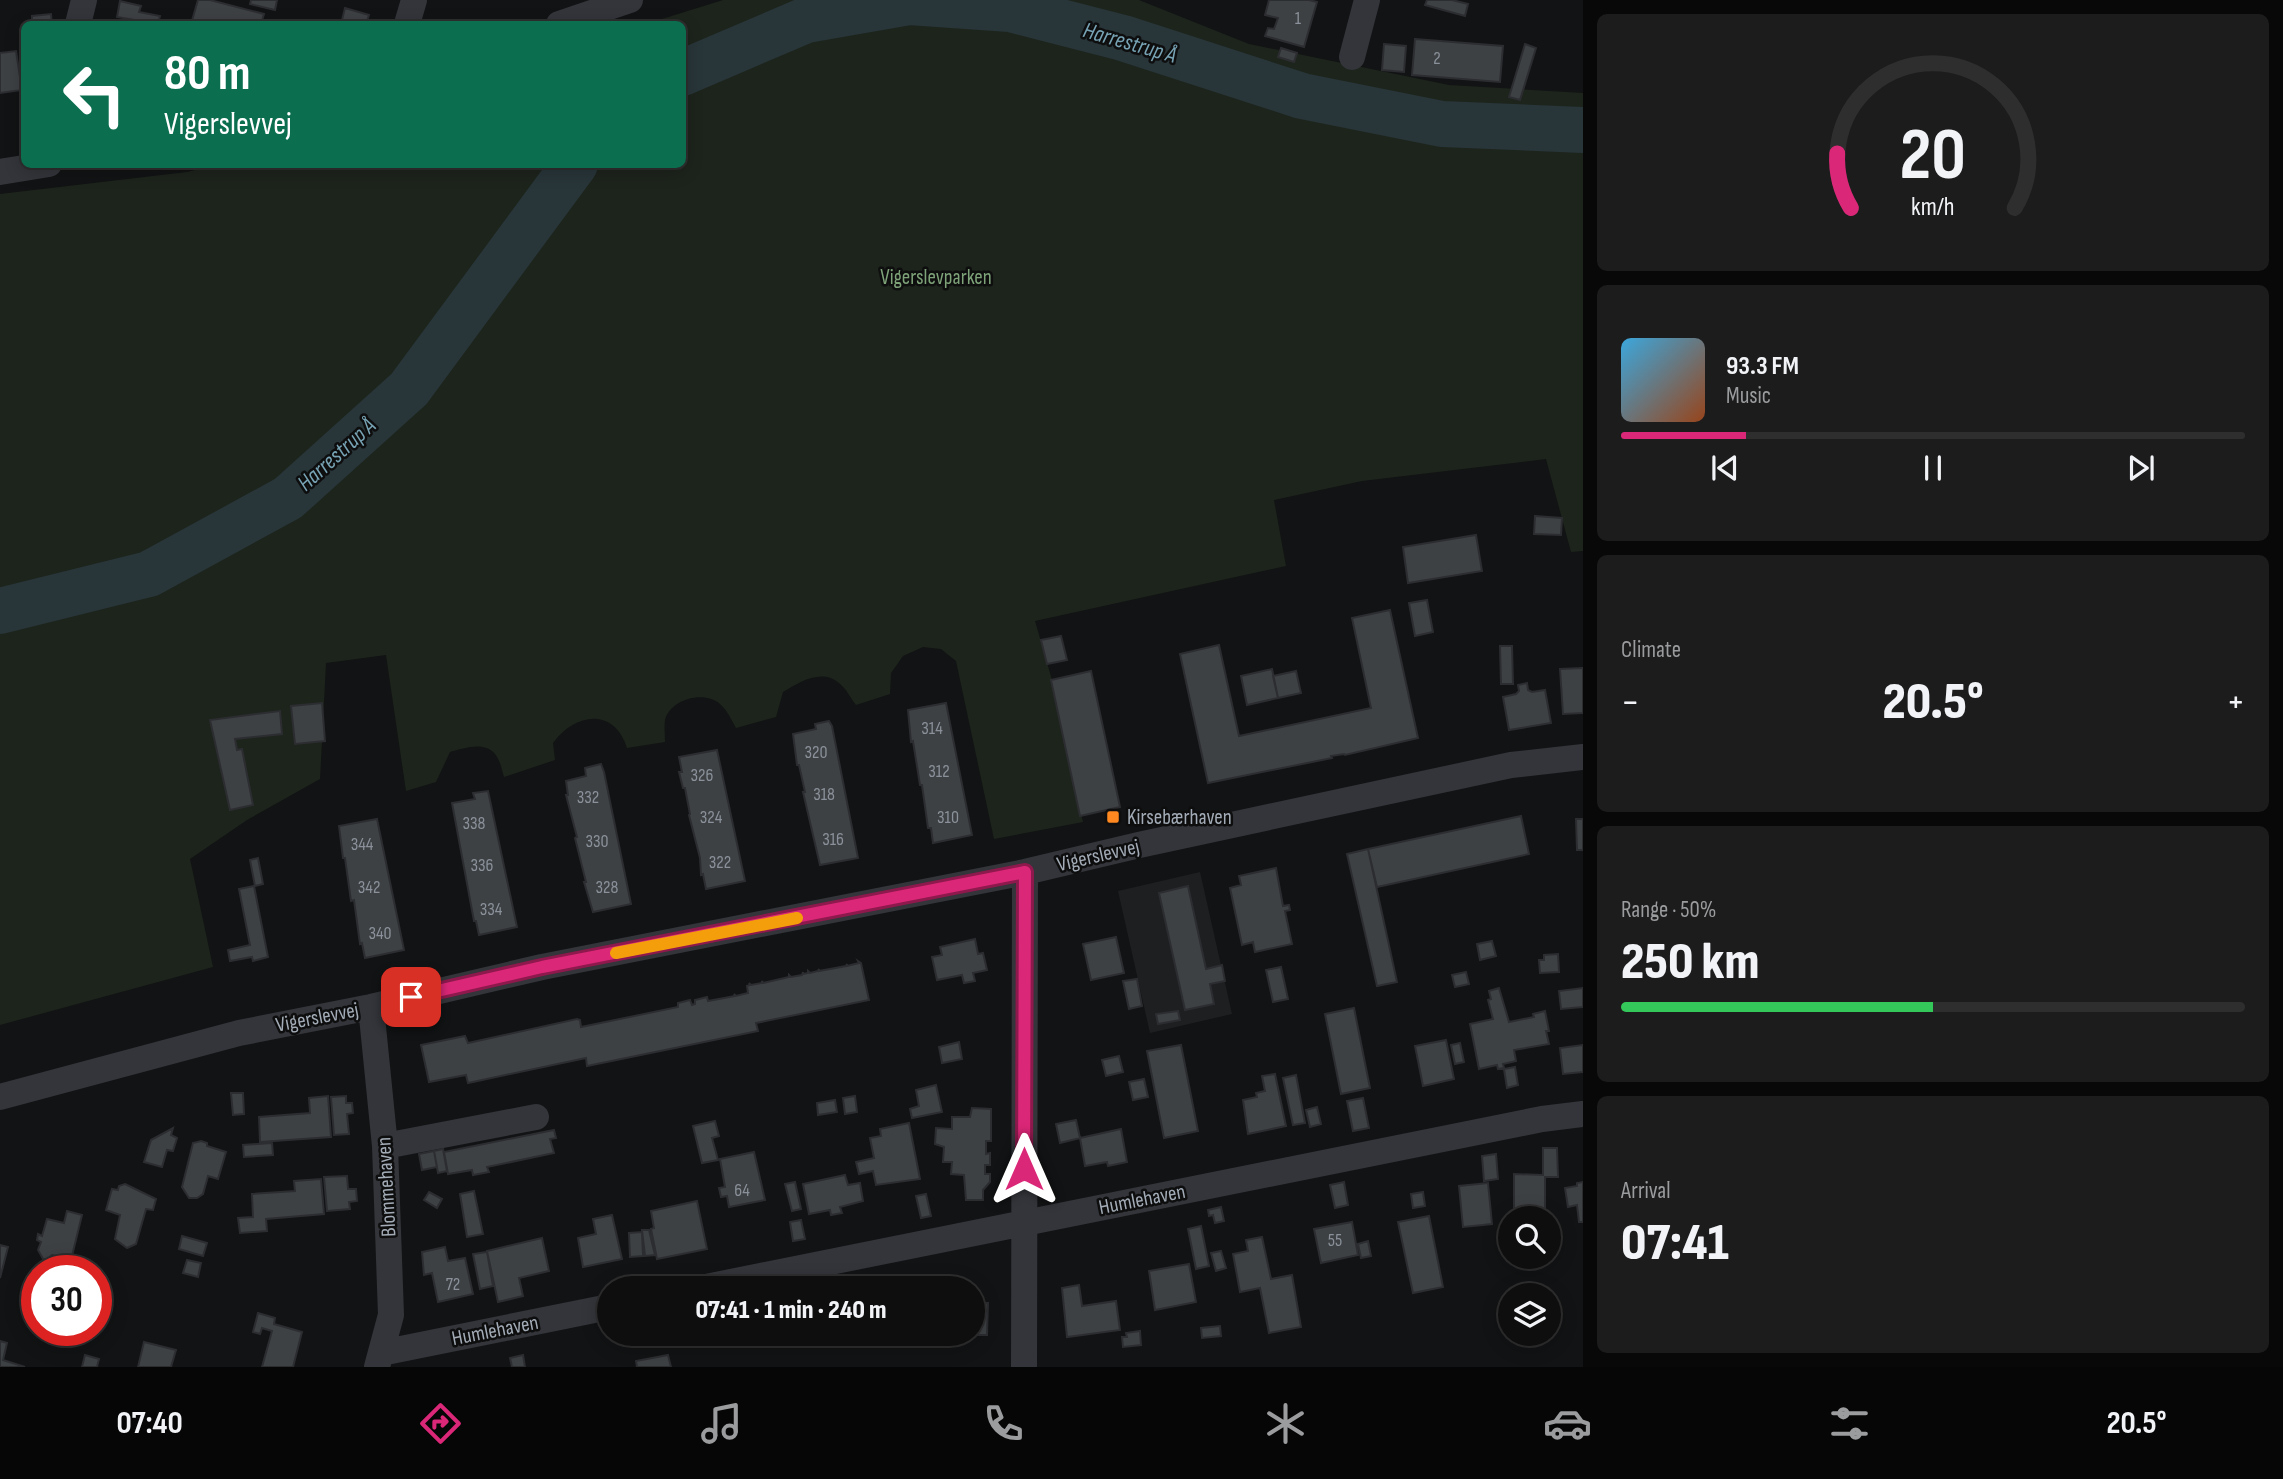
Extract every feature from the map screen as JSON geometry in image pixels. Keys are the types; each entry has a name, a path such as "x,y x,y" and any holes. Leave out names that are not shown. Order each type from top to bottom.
{"street":[{"path":"79,21 84,0"},
{"path":"408,21 414,0"},
{"path":"568,21 630,0"},
{"path":"1352,57 1367,0"},
{"path":"0,172 24,168"},
{"name":"Vigerslevvej","path":"0,1097 239,1033 371,1007 542,967 1025,872 1511,765 1583,757"},
{"path":"1024,1367 1025,872"},
{"name":"Blommehaven","path":"371,1007 384,1146 391,1315 379,1360"},
{"name":"Humlehaven","path":"761,1276 1542,1119 1583,1115"},
{"path":"384,1146 536,1117"},
{"name":"Humlehaven","path":"379,1360 597,1310"}],"shaded area":[{"path":"1200,872 1232,1014 1150,1033 1118,891"}],"green space":[{"name":"Vigerslevparken","path":"723,0 1139,0 1249,44 1449,85 1583,93 1583,551 1571,552 1546,459 1362,481 1274,500 1286,566 1035,621 1052,680 1083,822 994,839 956,661 941,649 923,647 903,656 891,673 890,694 856,705 839,683 825,677 811,678 783,692 776,717 736,728 715,700 698,697 681,702 669,712 665,720 665,742 627,748 613,726 604,720 593,719 572,725 562,733 553,743 555,760 504,777 498,759 491,750 468,747 450,752 436,782 406,791 386,655 326,663 320,779 247,820 190,859 213,967 0,1025 0,194 204,168 686,168 686,21 656,21"}],"building":[{"path":"198,0 210,0 264,14 262,21 192,21"},
{"path":"251,0 277,0 275,10 250,4"},
{"path":"1269,0 1317,2 1304,47 1265,36 1268,28 1274,29 1278,18 1265,15"},
{"path":"1427,0 1452,0 1468,4 1465,16 1425,5"},
{"path":"120,1 141,6 139,12 160,16 159,21 117,17"},
{"path":"345,8 369,15 367,21 342,21"},
{"path":"51,14 52,21 32,21 32,16"},
{"path":"1415,39 1503,46 1500,82 1412,75"},
{"path":"1384,44 1406,46 1404,72 1382,70"},
{"path":"1525,44 1536,48 1520,100 1509,97"},
{"path":"1281,48 1297,53 1294,62 1278,57"},
{"path":"16,51 21,90 0,93 0,53"},
{"path":"1535,516 1562,518 1561,535 1534,534"},
{"path":"1476,535 1482,571 1408,583 1403,547"},
{"path":"1427,600 1433,632 1415,636 1409,603"},
{"path":"1390,610 1418,738 1208,783 1180,654 1219,645 1239,736 1371,708 1352,618"},
{"path":"1061,636 1067,660 1047,664 1041,640"},
{"path":"1500,646 1512,646 1513,684 1501,684"},
{"path":"1583,668 1583,713 1563,714 1560,669"},
{"path":"1272,669 1278,698 1247,705 1241,676"},
{"path":"1091,671 1120,807 1080,816 1051,680"},
{"path":"1296,671 1301,693 1278,698 1273,676"},
{"path":"1527,683 1528,690 1532,692 1545,690 1551,723 1509,730 1503,697 1516,694 1519,691 1518,685"},
{"path":"322,703 325,741 295,744 291,706"},
{"path":"946,703 972,835 933,843 913,741 911,742 908,710"},
{"path":"280,711 282,734 235,739 237,750 242,749 253,805 230,810 210,720"},
{"path":"829,721 858,858 820,865 797,765 793,734 816,729 815,724"},
{"path":"717,750 745,881 706,889 685,788 679,772 682,772 679,757"},
{"path":"601,764 631,904 593,912 566,795 566,781 586,776 585,768"},
{"path":"488,791 517,927 479,935 452,803 475,799 473,793"},
{"path":"1521,816 1529,854 1377,887 1368,849"},
{"path":"377,819 404,950 365,958 362,943 360,944 354,900 351,901 339,826"},
{"path":"1576,819 1583,819 1583,850 1577,850"},
{"path":"1368,849 1397,982 1377,986 1347,854"},
{"path":"258,858 263,884 255,886 250,860"},
{"path":"1276,868 1283,906 1289,905 1290,910 1285,911 1292,944 1255,952 1253,942 1242,945 1230,888 1241,885 1239,876"},
{"path":"254,886 268,957 253,961 252,957 230,961 228,950 250,945 239,889"},
{"path":"1188,886 1206,969 1222,965 1225,981 1210,984 1214,1004 1185,1010 1159,893"},
{"path":"1116,937 1124,973 1091,980 1083,944"},
{"path":"975,939 978,954 983,953 987,970 973,973 975,981 964,983 962,975 937,980 932,957 942,955 940,947"},
{"path":"1492,941 1496,956 1480,960 1477,944"},
{"path":"1558,954 1559,972 1540,973 1539,960 1544,960 1544,955"},
{"path":"858,961 861,963 869,1000 756,1023 758,1031 587,1066 586,1058 468,1083 466,1075 429,1082 421,1045 465,1036 468,1043 577,1019 580,1020 581,1027 678,1007 678,1003 690,1000 692,1005 695,1000 707,997 708,1001 735,996 734,994 736,996 748,993 749,983 763,983 789,975 802,975 803,972 847,966 859,963"},
{"path":"1281,967 1288,999 1273,1002 1266,970"},
{"path":"1466,972 1469,984 1455,987 1452,975"},
{"path":"1137,979 1142,1006 1129,1009 1123,981"},
{"path":"1499,988 1509,1022 1534,1017 1533,1014 1545,1011 1549,1044 1514,1050 1516,1061 1503,1064 1504,1068 1498,1069 1497,1065 1479,1069 1470,1024 1493,1019 1488,1000 1491,999 1489,991"},
{"path":"1583,988 1583,1007 1561,1009 1559,991"},
{"path":"1354,1008 1370,1088 1341,1094 1325,1014"},
{"path":"1178,1011 1180,1020 1158,1024 1156,1014"},
{"path":"1446,1040 1454,1079 1423,1086 1415,1046"},
{"path":"959,1042 962,1059 942,1063 939,1047"},
{"path":"1460,1043 1464,1062 1455,1064 1451,1045"},
{"path":"1181,1045 1198,1131 1164,1138 1147,1051"},
{"path":"1583,1045 1583,1072 1563,1074 1560,1048"},
{"path":"1119,1056 1123,1072 1106,1076 1102,1060"},
{"path":"1515,1067 1518,1085 1507,1088 1504,1069"},
{"path":"1275,1074 1286,1126 1248,1134 1243,1100 1257,1097 1256,1093 1265,1091 1262,1076"},
{"path":"1296,1075 1305,1123 1293,1125 1283,1078"},
{"path":"1144,1079 1148,1097 1133,1100 1129,1082"},
{"path":"936,1085 942,1112 912,1118 910,1109 919,1106 916,1090"},
{"path":"231,1093 243,1093 244,1114 233,1115"},
{"path":"328,1096 331,1137 260,1142 259,1117 310,1113 309,1098"},
{"path":"346,1096 346,1103 352,1103 353,1113 347,1114 349,1134 334,1135 331,1097"},
{"path":"855,1096 857,1112 845,1114 843,1098"},
{"path":"1363,1098 1369,1128 1353,1131 1347,1101"},
{"path":"835,1100 837,1112 818,1115 817,1103"},
{"path":"1317,1107 1321,1124 1310,1127 1306,1110"},
{"path":"972,1108 991,1109 991,1141 986,1141 986,1154 990,1153 990,1165 985,1165 985,1174 990,1174 990,1182 983,1190 983,1200 966,1200 964,1175 951,1174 952,1162 943,1162 944,1147 935,1144 936,1128 952,1129 952,1117 970,1117"},
{"path":"1076,1120 1080,1138 1060,1143 1056,1124"},
{"path":"715,1121 719,1136 712,1138 718,1160 702,1163 693,1126"},
{"path":"909,1123 920,1179 876,1185 873,1171 859,1174 856,1162 874,1158 870,1138 881,1136 880,1129"},
{"path":"173,1128 171,1135 177,1138 173,1151 167,1150 162,1167 144,1162 151,1140"},
{"path":"1121,1129 1127,1162 1108,1166 1107,1162 1085,1166 1080,1138"},
{"path":"554,1130 556,1138 550,1139 554,1153 487,1167 489,1172 473,1175 472,1170 448,1174 444,1152"},
{"path":"193,1143 207,1143 207,1146 226,1152 218,1179 208,1176 203,1194 197,1198 189,1198 182,1187"},
{"path":"272,1143 273,1155 244,1157 243,1145"},
{"path":"1543,1148 1557,1148 1558,1177 1545,1177 1545,1206 1514,1206 1514,1174 1543,1175"},
{"path":"443,1149 447,1171 438,1173 434,1151"},
{"path":"434,1151 437,1167 422,1170 419,1154"},
{"path":"754,1152 765,1200 729,1207 727,1196 721,1197 719,1188 725,1187 720,1159"},
{"path":"1496,1154 1498,1179 1484,1181 1482,1156"},
{"path":"845,1175 848,1185 860,1183 863,1201 840,1207 842,1213 831,1215 830,1210 809,1214 803,1184"},
{"path":"347,1176 348,1189 356,1189 357,1201 349,1202 350,1209 327,1211 324,1177"},
{"path":"321,1179 324,1214 266,1219 267,1231 240,1233 238,1218 253,1217 252,1194 295,1191 294,1181"},
{"path":"795,1182 801,1209 792,1211 785,1184"},
{"path":"1344,1182 1348,1205 1335,1208 1330,1185"},
{"path":"1583,1182 1583,1222 1579,1222 1577,1205 1568,1207 1565,1188"},
{"path":"1488,1183 1492,1224 1463,1227 1459,1186"},
{"path":"125,1184 156,1199 153,1210 146,1209 136,1244 127,1248 115,1239 120,1215 106,1210 112,1189 118,1190 119,1186"},
{"path":"474,1191 483,1234 467,1237 460,1194"},
{"path":"429,1192 442,1199 437,1208 424,1200"},
{"path":"1423,1192 1425,1206 1413,1208 1411,1194"},
{"path":"926,1194 931,1216 921,1218 916,1196"},
{"path":"697,1201 707,1249 657,1259 651,1229 654,1228 651,1211"},
{"path":"1221,1207 1224,1221 1215,1223 1208,1210"},
{"path":"67,1211 82,1215 72,1255 41,1255 38,1234 42,1236 47,1219 64,1223"},
{"path":"612,1215 622,1259 583,1267 578,1238 596,1234 593,1219"},
{"path":"1429,1216 1443,1287 1413,1293 1398,1222"},
{"path":"801,1220 805,1239 793,1241 790,1222"},
{"path":"1352,1222 1358,1255 1321,1263 1314,1229"},
{"path":"1201,1226 1209,1266 1196,1269 1188,1229"},
{"path":"642,1230 649,1230 655,1255 645,1256"},
{"path":"642,1232 643,1256 630,1257 629,1233"},
{"path":"182,1236 207,1243 203,1256 179,1249"},
{"path":"1262,1237 1271,1279 1292,1275 1301,1327 1269,1333 1260,1288 1240,1292 1233,1254 1248,1251 1246,1240"},
{"path":"542,1238 549,1271 519,1278 523,1296 498,1302 487,1251"},
{"path":"1368,1241 1371,1256 1361,1258 1358,1244"},
{"path":"0,1245 8,1247 0,1278"},
{"path":"445,1247 448,1261 465,1258 473,1294 438,1302 432,1273 424,1275 422,1252"},
{"path":"1221,1251 1226,1268 1216,1271 1211,1253"},
{"path":"487,1252 493,1286 480,1289 473,1254"},
{"path":"187,1260 201,1263 198,1277 183,1273"},
{"path":"1189,1264 1196,1302 1155,1310 1149,1271"},
{"path":"1079,1285 1082,1306 1116,1301 1120,1330 1067,1337 1062,1288"},
{"path":"985,1303 988,1303 985,1335"},
{"path":"258,1313 275,1318 274,1324 302,1332 293,1367 262,1367 272,1331 262,1328 260,1334 253,1332"},
{"path":"1220,1326 1221,1336 1202,1338 1201,1328"},
{"path":"1140,1331 1141,1345 1123,1347 1122,1337 1127,1337 1126,1333"},
{"path":"0,1341 7,1343 3,1360 25,1367 0,1367"},
{"path":"144,1342 176,1350 171,1367 138,1367"},
{"path":"85,1355 99,1359 97,1367 82,1367"},
{"path":"523,1355 525,1367 512,1367 510,1358"},
{"path":"668,1355 671,1367 637,1367 636,1361"}],"waterway":[{"name":"Harrestrup Å","path":"686,71 806,20 909,2 1010,9 1123,38 1302,96 1442,124 1583,130"},
{"name":"Harrestrup Å","path":"0,611 149,574 288,498 409,389 572,168"}],"slow traffic":[{"path":"616,953 797,918"}],"place":[{"name":"Kirsebærhaven","path":"1113,817"}],"route":[{"path":"411,997 542,967 1025,872 1024,1169"}]}
